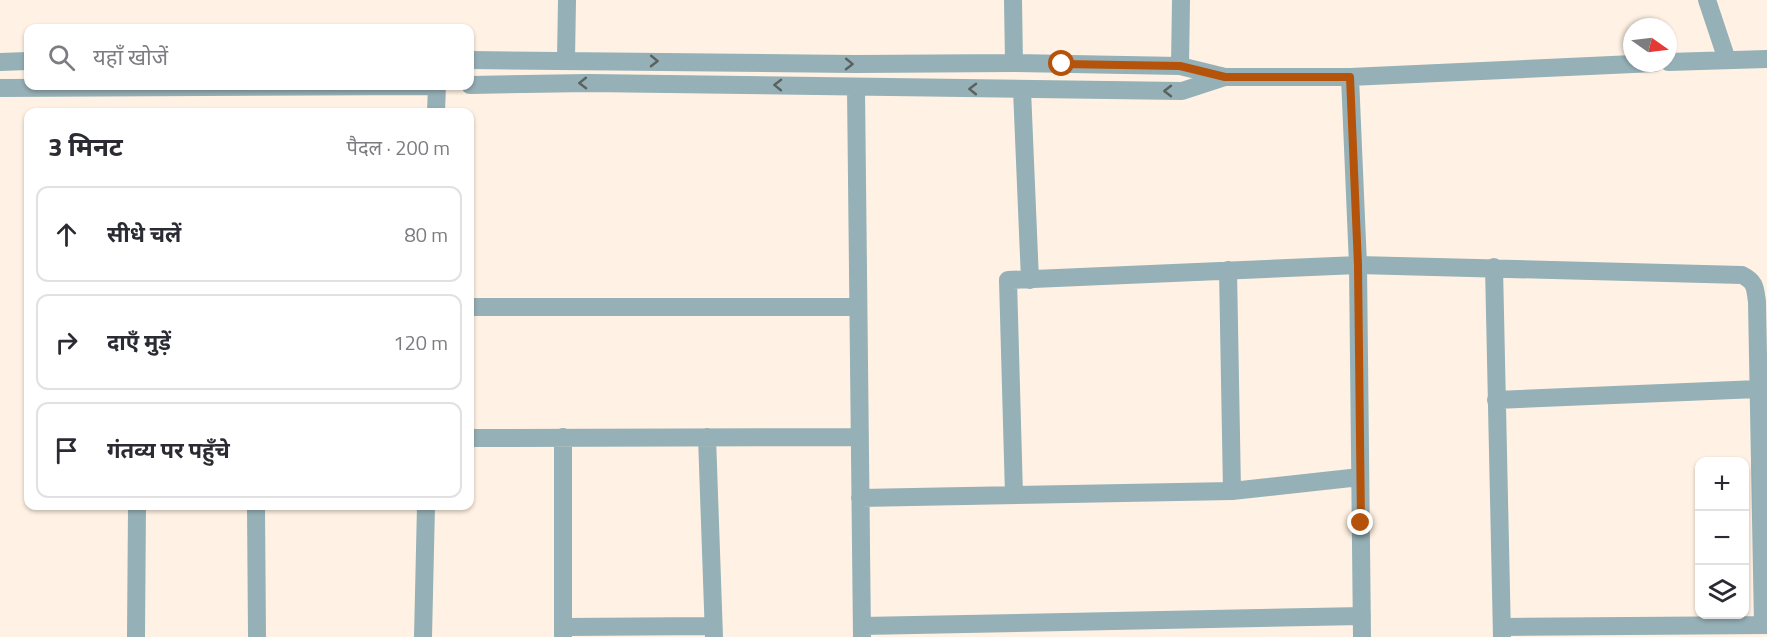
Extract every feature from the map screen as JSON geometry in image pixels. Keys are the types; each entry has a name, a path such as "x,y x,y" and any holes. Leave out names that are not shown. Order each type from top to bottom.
{"street":[{"path":"566,60 567,0"},
{"path":"1013,0 1014,63"},
{"path":"1180,66 1181,0"},
{"path":"1707,0 1727,60"},
{"path":"1677,62 1767,59"},
{"path":"474,60 1180,66 1225,77 1350,77 1623,64"},
{"path":"0,62 24,62"},
{"path":"474,85 589,83 1182,91 1225,77"},
{"path":"1350,77 1358,265 1362,637"},
{"path":"0,88 24,88"},
{"path":"856,88 862,632 1020,630 1362,616"},
{"path":"436,108 437,90"},
{"path":"1022,90 1030,280"},
{"path":"1014,495 1008,280 1358,265 1494,267 1742,275 1751,279 1757,302 1765,625 1502,632 1494,267"},
{"path":"1228,270 1232,491"},
{"path":"474,307 858,307"},
{"path":"1497,400 1758,389"},
{"path":"563,438 563,632 714,632 708,437"},
{"path":"474,438 860,437"},
{"path":"860,498 1232,491 1360,477"},
{"path":"136,510 136,637"},
{"path":"256,510 257,637"},
{"path":"423,637 426,510"}],"route":[{"path":"1062,64 1180,66 1225,77 1350,77 1358,265 1361,523"}]}
